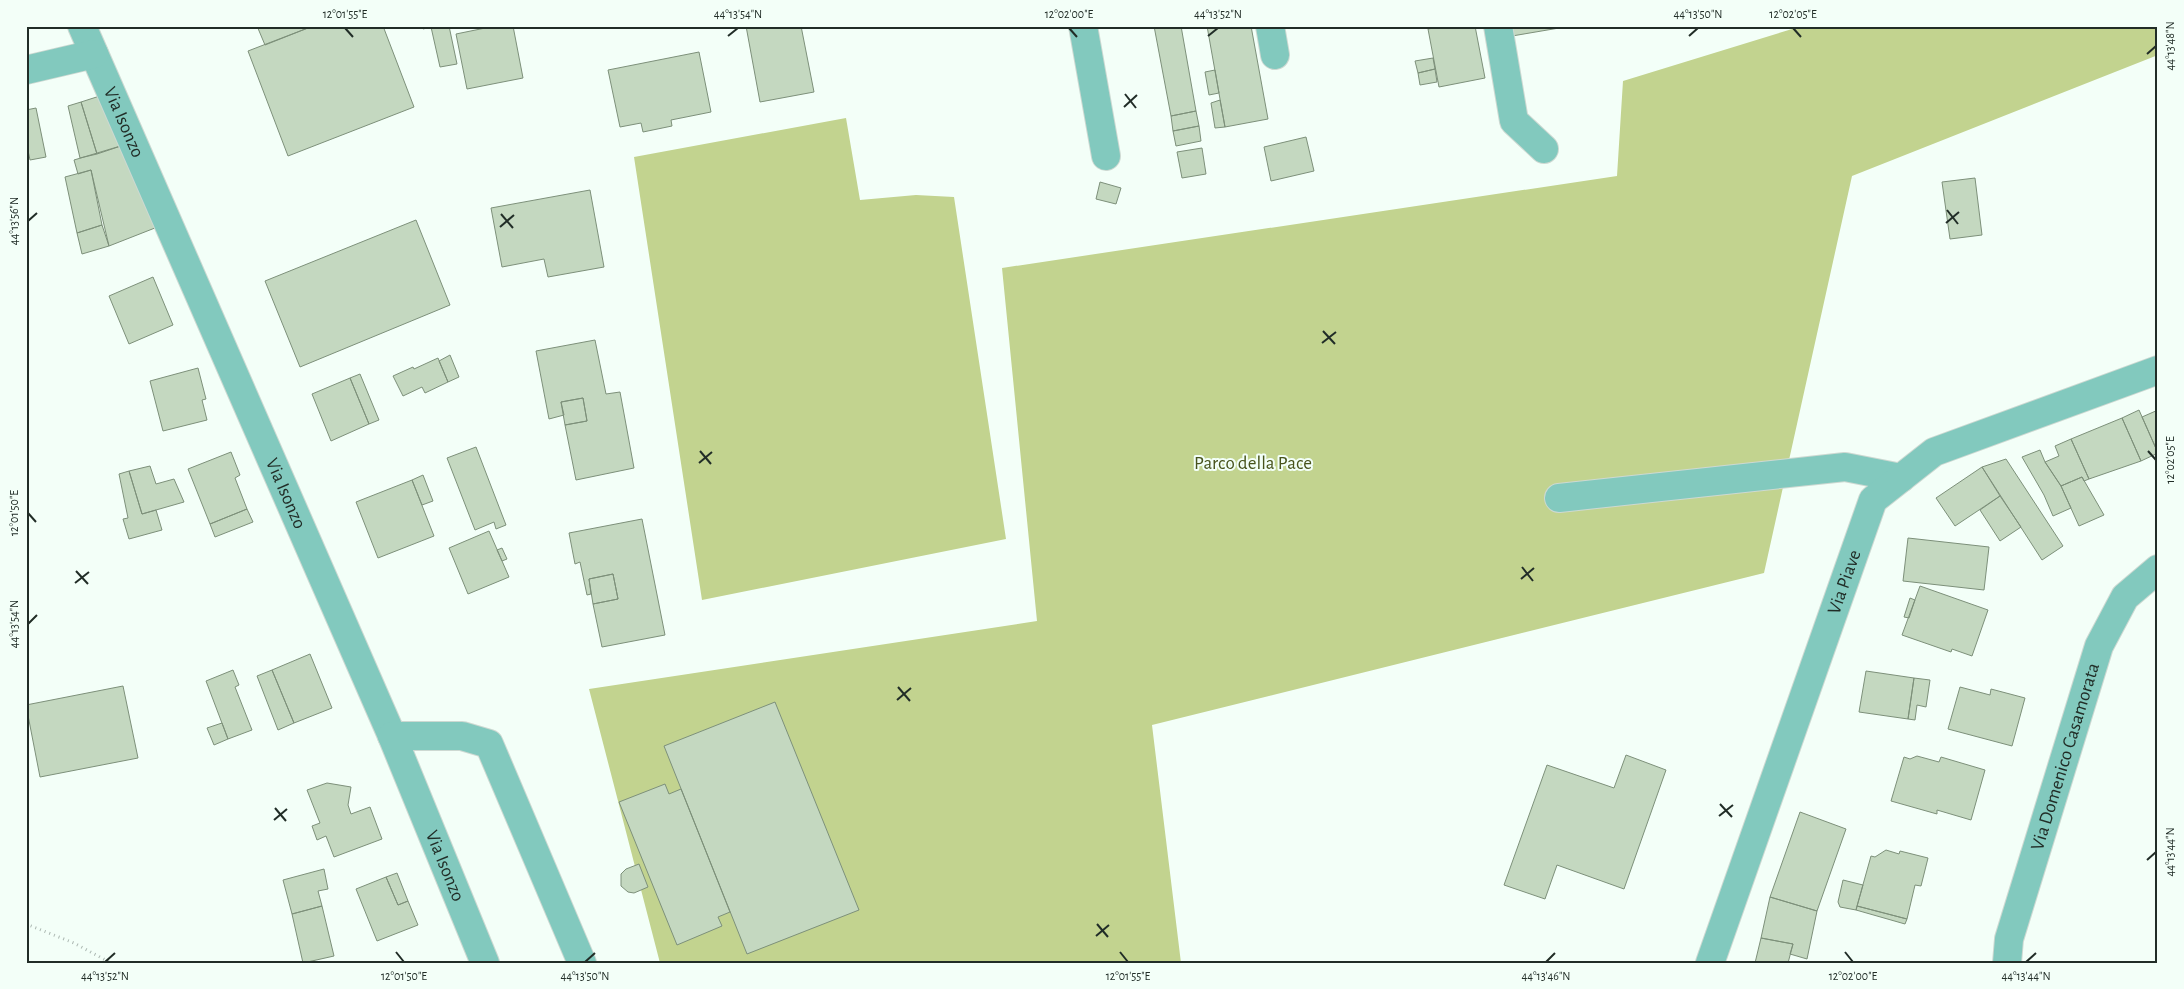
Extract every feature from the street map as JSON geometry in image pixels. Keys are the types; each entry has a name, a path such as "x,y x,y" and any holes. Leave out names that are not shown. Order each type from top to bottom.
{"street":[{"name":"Via Isonzo","path":"82,26 392,736 485,963"},
{"path":"1083,26 1106,156"},
{"path":"1270,26 1275,55"},
{"path":"1498,26 1514,121 1544,149"},
{"path":"26,70 94,54"},
{"name":"Via Piave","path":"1710,963 1874,500 1934,452 2158,370"},
{"path":"1559,498 1845,467 1901,478"},
{"name":"Via Domenico Casamorata","path":"2008,963 2009,939 2099,646 2125,597 2158,569"},
{"path":"392,736 462,736 489,744 582,963"}],"path":[{"path":"26,924 74,943 111,963"}],"green space":[{"name":"Parco della Pace","path":"1802,26 2158,26 2158,55 1852,176 1764,573 1152,725 1181,963 660,963 589,689 1037,621 1002,268 1617,176 1623,81"},
{"path":"846,118 860,200 916,195 954,197 1006,539 702,600 634,157"}],"building":[{"path":"257,26 313,26 265,45"},
{"path":"313,26 383,26 414,107 288,156 248,51"},
{"path":"423,26 449,26 457,64 440,67 431,27 423,29"},
{"path":"495,26 513,26 523,78 467,89 456,34"},
{"path":"746,26 801,26 814,92 760,102"},
{"path":"1154,26 1181,26 1196,111 1171,116"},
{"path":"1207,26 1251,26 1268,119 1225,127"},
{"path":"1444,26 1475,26 1485,78 1439,87 1428,29"},
{"path":"1510,26 1571,26 1512,36"},
{"path":"699,52 711,112 671,120 672,126 643,132 641,123 620,127 608,70"},
{"path":"1433,58 1435,69 1418,73 1415,61"},
{"path":"1435,69 1437,82 1420,85 1418,73"},
{"path":"1215,70 1219,93 1209,95 1205,72"},
{"path":"106,94 127,144 97,154 81,102"},
{"path":"1220,100 1225,127 1215,128 1211,103"},
{"path":"81,102 97,154 80,158 68,106"},
{"path":"36,108 46,157 30,160 26,141 26,110"},
{"path":"1196,111 1199,126 1173,131 1171,116"},
{"path":"1199,126 1201,141 1176,146 1173,131"},
{"path":"1306,137 1314,171 1271,181 1264,147"},
{"path":"127,144 160,226 109,246 91,170 78,174 74,160"},
{"path":"1202,148 1206,174 1182,178 1177,152"},
{"path":"91,170 102,225 77,233 65,177"},
{"path":"1975,178 1982,235 1950,239 1942,182"},
{"path":"1100,182 1121,188 1116,204 1096,199"},
{"path":"590,190 604,267 548,277 544,259 502,267 491,208"},
{"path":"416,220 450,305 300,367 265,281"},
{"path":"102,225 109,246 82,254 77,233"},
{"path":"153,277 173,325 129,344 109,296"},
{"path":"595,340 606,394 620,392 634,468 576,480 565,425 587,421 583,398 561,402 564,415 549,419 536,351"},
{"path":"450,355 459,377 448,382 439,361"},
{"path":"438,358 448,382 425,393 422,387 403,396 393,376"},
{"path":"198,368 206,399 202,400 207,420 163,431 150,381"},
{"path":"360,374 379,420 369,424 350,378"},
{"path":"350,378 369,424 331,441 312,394"},
{"path":"583,398 587,421 565,425 561,402"},
{"path":"2139,410 2158,453 2141,461 2122,418"},
{"path":"2158,410 2158,453 2142,417"},
{"path":"2122,418 2141,461 2089,479 2071,439"},
{"path":"2071,439 2089,479 2084,481 2082,477 2061,486 2045,462 2059,456 2055,446"},
{"path":"476,447 506,525 496,529 494,522 475,530 447,458"},
{"path":"2040,450 2045,462 2061,486 2071,508 2053,516 2044,495 2022,457"},
{"path":"231,452 240,475 235,478 247,509 210,524 188,469"},
{"path":"2006,459 2063,546 2042,560 1982,467"},
{"path":"150,466 156,484 174,479 184,502 142,514 129,471"},
{"path":"1982,467 2000,496 1955,526 1936,498"},
{"path":"129,471 142,514 156,510 162,530 129,539 123,519 128,518 119,474"},
{"path":"423,475 433,501 422,505 412,480"},
{"path":"2082,477 2104,515 2079,526 2061,486"},
{"path":"412,480 434,536 378,558 356,502"},
{"path":"2000,496 2021,527 2000,541 1980,510"},
{"path":"247,509 253,522 215,537 210,524"},
{"path":"642,519 665,635 602,647 593,604 618,599 613,574 589,579 591,594 587,595 580,562 575,564 569,533"},
{"path":"489,531 509,577 468,594 449,548"},
{"path":"1908,538 1989,547 1984,590 1903,581"},
{"path":"502,548 507,559 502,561 497,550"},
{"path":"613,574 618,599 593,604 589,579"},
{"path":"1920,586 1988,610 1972,656 1952,649 1951,652 1902,635"},
{"path":"1910,598 1915,600 1909,618 1904,617"},
{"path":"310,654 332,708 294,723 272,670"},
{"path":"233,670 239,685 235,687 252,730 228,739 206,681"},
{"path":"272,670 294,723 278,730 257,676"},
{"path":"1866,671 1914,678 1908,719 1859,712"},
{"path":"1914,678 1930,680 1926,707 1917,705 1915,720 1908,719"},
{"path":"123,686 138,758 40,777 26,705"},
{"path":"1960,687 1990,695 1991,689 2025,698 2012,746 1948,729"},
{"path":"775,702 859,910 747,954 664,746"},
{"path":"222,723 228,739 214,745 207,728"},
{"path":"1626,755 1666,770 1624,889 1557,865 1545,899 1504,885 1547,765 1614,788"},
{"path":"1917,756 1939,762 1941,757 1985,770 1971,820 1937,810 1937,814 1891,801 1904,757 1910,759"},
{"path":"327,783 351,787 348,805 351,814 370,807 382,839 334,857 326,836 317,840 312,826 320,823 307,790"},
{"path":"665,784 669,794 681,789 730,912 718,917 722,926 677,945 619,802"},
{"path":"1800,812 1846,829 1817,911 1770,897"},
{"path":"1886,850 1899,854 1900,851 1928,858 1921,886 1915,885 1907,919 1857,906 1871,856 1875,857"},
{"path":"639,864 648,887 634,893 628,892 621,886 621,874 626,869"},
{"path":"324,869 328,889 318,891 322,906 292,914 283,880"},
{"path":"397,873 408,901 398,905 386,877"},
{"path":"386,877 398,905 408,901 418,925 377,941 356,889"},
{"path":"1843,880 1863,885 1856,910 1840,907 1838,902"},
{"path":"1770,897 1817,911 1807,959 1790,954 1793,944 1761,938"},
{"path":"322,906 334,956 303,963 292,914"},
{"path":"1857,906 1907,919 1905,924 1856,910"},
{"path":"1761,938 1793,944 1788,963 1755,963"}]}
